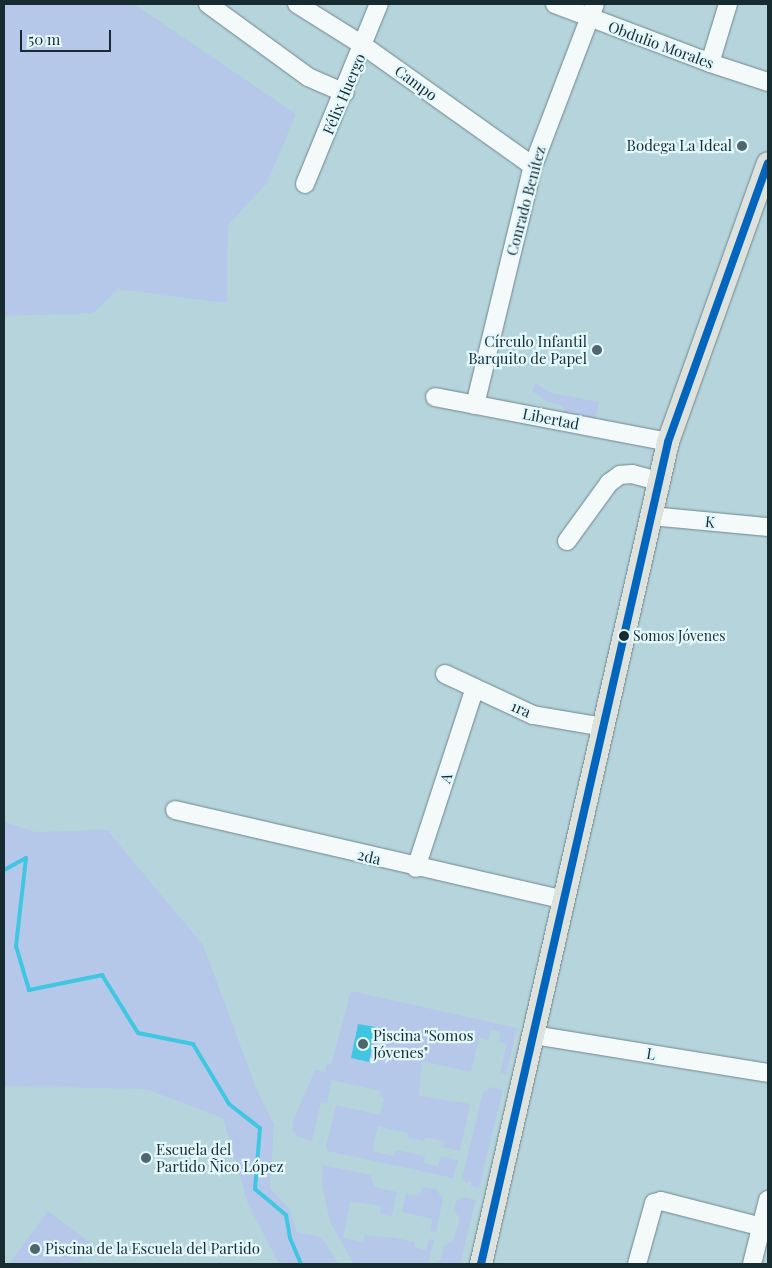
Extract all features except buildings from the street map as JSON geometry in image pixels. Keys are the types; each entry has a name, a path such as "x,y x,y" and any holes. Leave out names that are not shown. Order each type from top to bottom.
{"main road":[{"path":"481,1264 668,442 768,163"}],"street":[{"path":"208,4 308,77 344,93"},
{"name":"Campo","path":"297,4 364,46 533,166"},
{"name":"Félix Huergo","path":"306,184 364,46 379,4"},
{"name":"Obdulio Morales","path":"555,4 592,11 710,63 768,82"},
{"path":"710,63 728,4"},
{"name":"Conrado Benítez","path":"475,405 533,166 592,11"},
{"name":"Libertad","path":"435,397 668,442"},
{"path":"566,541 609,483 620,475 632,474 659,481"},
{"name":"K","path":"651,516 768,527"},
{"name":"1ra","path":"444,674 533,715 603,727"},
{"name":"A","path":"416,868 475,688"},
{"name":"2da","path":"176,810 416,868 564,900"},
{"name":"L","path":"534,1035 768,1074"},
{"path":"752,1264 768,1200"},
{"path":"637,1264 654,1203 661,1201 762,1227"}],"shaded area":[{"path":"4,4 134,4 296,114 267,183 228,225 227,303 118,289 93,313 4,316"},
{"path":"535,383 552,393 599,402 595,420 567,415 562,405 548,402 532,391"},
{"path":"4,822 36,832 107,830 203,945 258,1093 274,1124 270,1188 289,1209 297,1232 321,1237 339,1264 279,1264 248,1204 223,1118 146,1089 4,1086"},
{"path":"351,991 517,1028 506,1075 500,1073 507,1044 499,1042 500,1032 491,1030 488,1040 479,1038 471,1072 422,1061 419,1096 470,1104 460,1151 443,1147 444,1141 425,1137 424,1141 408,1138 408,1133 378,1126 372,1151 394,1156 396,1150 425,1156 424,1163 438,1166 441,1156 458,1160 453,1178 328,1151 326,1146 336,1105 380,1115 384,1098 380,1096 381,1091 332,1080 327,1103 321,1102 312,1141 298,1137 293,1130 292,1124 315,1070 325,1072 327,1064 331,1065"},
{"path":"490,1087 503,1090 479,1188 471,1186 471,1181 466,1183 462,1178 483,1092"},
{"path":"323,1165 371,1175 374,1187 397,1192 392,1216 380,1214 381,1206 350,1201 343,1238 363,1242 365,1235 396,1238 415,1242 414,1247 426,1250 429,1239 434,1240 428,1264 354,1264 330,1222 322,1184"},
{"path":"424,1187 436,1189 443,1199 436,1232 430,1231 433,1219 402,1212 406,1194 418,1196"},
{"path":"464,1197 476,1200 460,1264 433,1264 441,1259 444,1246 453,1241 460,1219 454,1210 456,1201"},
{"path":"48,1211 92,1244 78,1264 9,1264"}],"water":[{"path":"358,1024 376,1027 369,1062 351,1058"}],"waterway":[{"path":"4,870 26,858 16,946 29,990 102,975 138,1033 193,1044 229,1104 260,1128 255,1189 286,1215 290,1238 301,1264"}],"transit line":[{"path":"481,1264 668,442 768,163"}],"place":[{"name":"Bodega La Ideal","path":"742,146"},
{"name":"Círculo Infantil Barquito de Papel","path":"597,350"},
{"name":"Somos Jóvenes","path":"624,636"},
{"name":"Piscina \"Somos Jóvenes\"","path":"363,1044"},
{"name":"Escuela del Partido Ñico López","path":"146,1158"},
{"name":"Piscina de la Escuela del Partido","path":"35,1249"}]}
